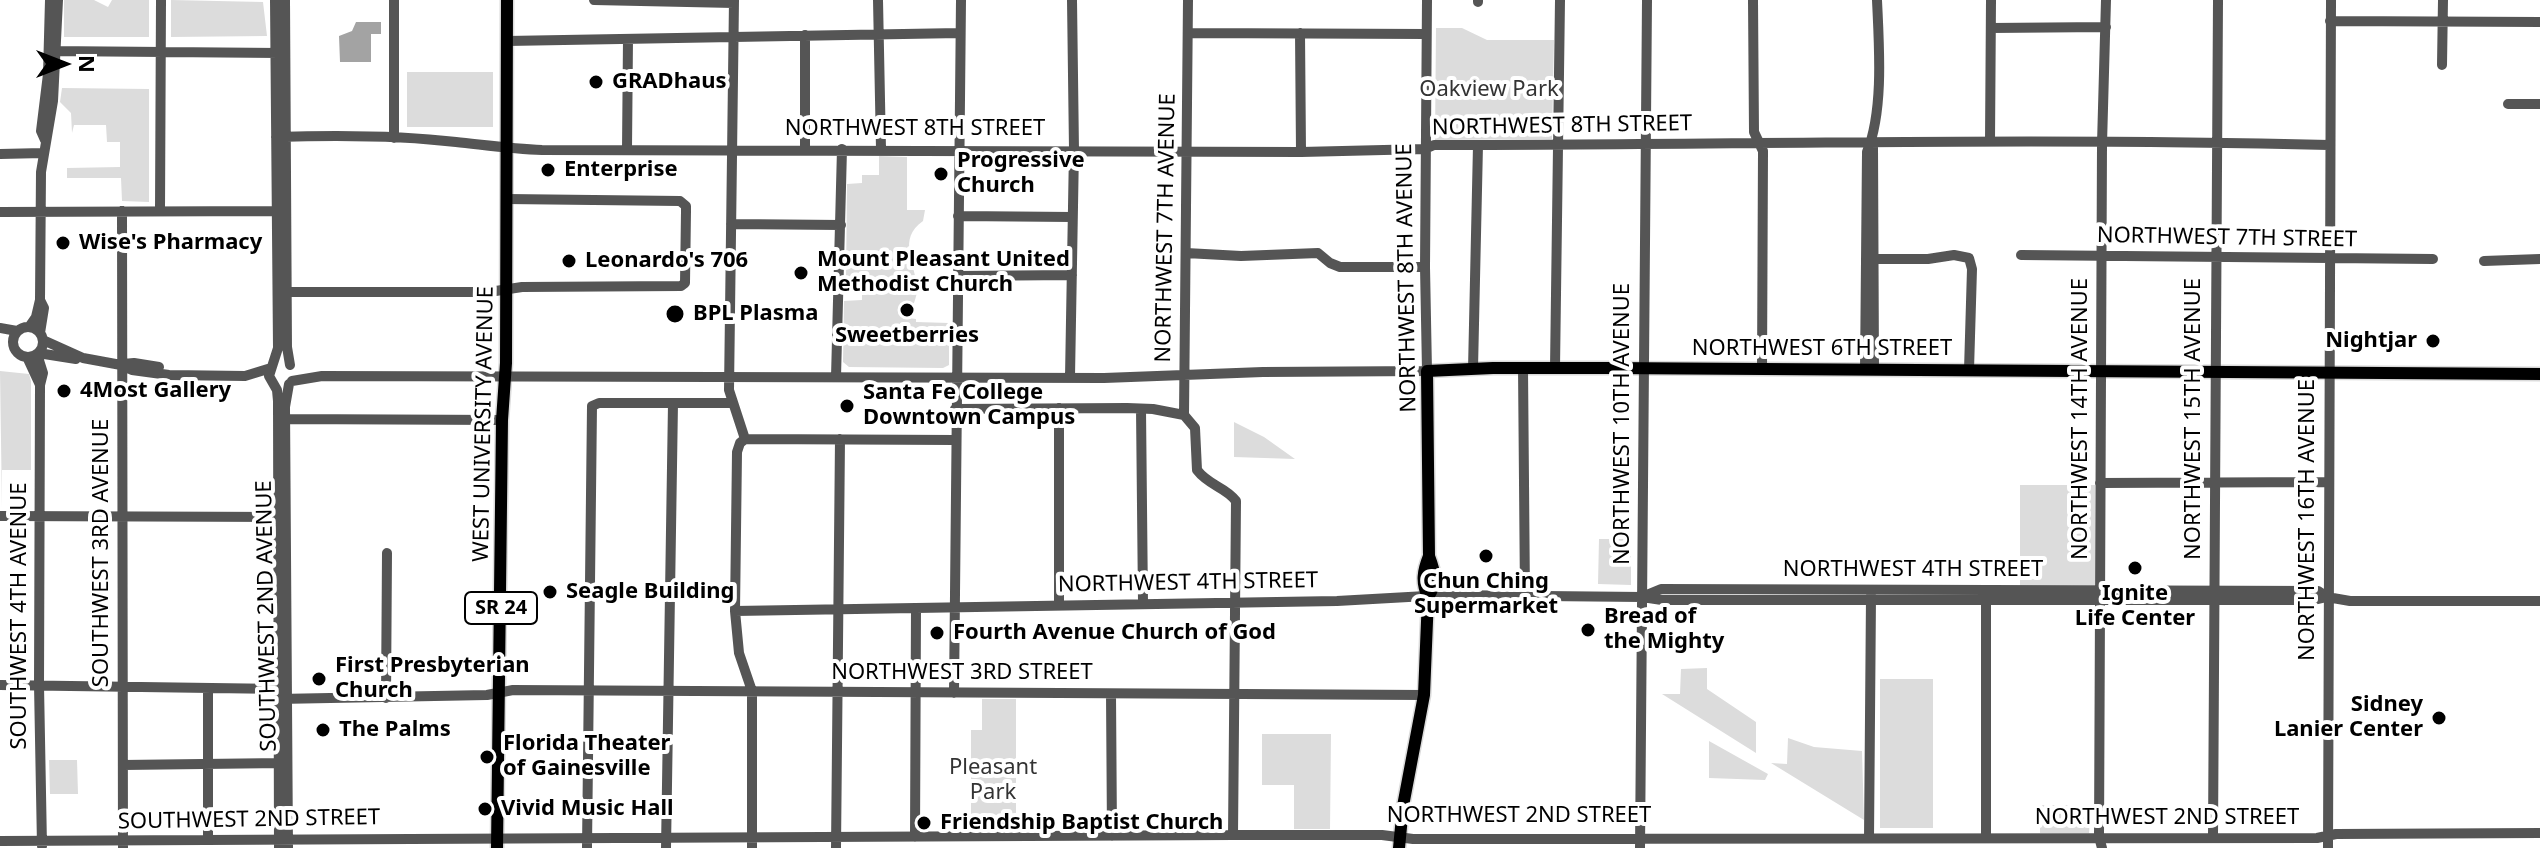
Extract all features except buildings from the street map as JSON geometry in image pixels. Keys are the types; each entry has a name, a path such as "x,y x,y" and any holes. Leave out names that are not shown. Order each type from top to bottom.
{"main road":[{"name":"WEST UNIVERSITY AVENUE","path":"497,844 502,420 506,376 507,0"},
{"name":"NORTHWEST 6TH STREET","path":"1427,371 1643,368 2540,374"},
{"name":"NORTHWEST 8TH AVENUE","path":"1400,842 1403,806 1424,695 1428,597 1435,586 1435,572 1429,556 1427,371"}],"street":[{"path":"50,0 53,51"},
{"path":"13,344 36,317 40,300 40,211 45,140 41,131 58,0"},
{"path":"160,211 161,0"},
{"path":"274,384 269,376 278,348 282,292 280,53 275,0"},
{"path":"280,53 285,0"},
{"path":"394,0 394,138"},
{"path":"594,0 734,1 729,376 733,403 745,439"},
{"path":"878,0 881,149"},
{"path":"954,693 961,0"},
{"path":"1070,377 1074,150 1072,0"},
{"name":"NORTHWEST 7TH AVENUE","path":"1188,0 1184,415 1195,428 1197,470 1204,479 1230,492 1236,501 1236,601"},
{"name":"NORTHWEST 8TH AVENUE","path":"1427,0 1427,371"},
{"path":"1555,368 1560,0"},
{"name":"NORTHWEST 10TH AVENUE","path":"1640,842 1647,0"},
{"path":"1753,0 1754,132 1763,151 1762,369"},
{"path":"1870,370 1877,0"},
{"path":"1990,141 1991,0"},
{"name":"NORTHWEST 14TH AVENUE","path":"2098,844 2102,144 2106,0"},
{"name":"NORTHWEST 15TH AVENUE","path":"2213,837 2218,0"},
{"name":"NORTHWEST 16TH AVENUE","path":"2328,848 2331,0"},
{"path":"2442,65 2443,0"},
{"path":"2330,21 2540,22"},
{"path":"1991,28 2106,27"},
{"path":"507,41 960,33"},
{"path":"1188,33 1426,34"},
{"path":"1300,33 1301,152"},
{"path":"805,35 805,149"},
{"path":"627,149 628,39"},
{"path":"53,51 280,53"},
{"path":"2508,104 2540,104"},
{"name":"NORTHWEST 8TH STREET","path":"280,137 394,138 507,149 1301,152 1425,149 1434,145 1872,140 2329,145"},
{"path":"1473,369 1478,145"},
{"path":"836,377 842,149"},
{"path":"0,154 43,153"},
{"path":"282,292 489,292 684,285 684,203 676,200 507,199"},
{"name":"SOUTHWEST 3RD AVENUE","path":"122,211 123,844"},
{"path":"0,212 282,211"},
{"path":"958,216 1072,217"},
{"path":"731,224 841,225"},
{"path":"1186,253 1241,256 1318,253 1340,267 1425,267"},
{"path":"1871,259 1928,259 1954,255 1969,258 1972,269 1969,370"},
{"name":"NORTHWEST 7TH STREET","path":"2021,255 2433,259"},
{"path":"2484,261 2540,259"},
{"path":"958,276 1072,275"},
{"path":"282,292 290,383"},
{"path":"34,355 41,336 44,308 40,300"},
{"path":"0,328 23,329 83,358"},
{"path":"0,335 13,344 16,352 34,355 83,358 121,365 134,363 213,377 245,376 274,384 322,376"},
{"name":"SOUTHWEST 4TH AVENUE","path":"34,355 43,378 40,385 39,685 42,845"},
{"path":"245,376 283,362 322,376"},
{"path":"1523,368 1525,596"},
{"name":"NORTHWEST 6TH STREET","path":"322,376 1104,378 1263,372 1427,371"},
{"name":"SOUTHWEST 2ND AVENUE","path":"281,419 290,383"},
{"name":"SOUTHWEST 2ND AVENUE","path":"274,384 281,419 284,844"},
{"path":"587,844 592,406 599,403 733,403"},
{"path":"666,843 673,403"},
{"path":"1059,408 1059,605"},
{"path":"955,409 1141,409 1184,415"},
{"path":"1141,409 1143,603"},
{"path":"281,419 502,420"},
{"path":"752,843 752,691 739,653 735,611 737,452 740,443 745,439 955,440"},
{"path":"836,843 840,439"},
{"path":"2100,483 2329,482"},
{"path":"0,516 282,517"},
{"path":"386,698 387,553"},
{"name":"NORTHWEST 4TH STREET","path":"735,611 1428,597 1642,597 1662,600 1702,595 2213,596 2314,600 2327,597 2350,601 2540,601"},
{"path":"1869,838 1871,595"},
{"path":"1986,595 1986,838"},
{"path":"1233,835 1236,601"},
{"path":"915,837 916,608"},
{"name":"NORTHWEST 3RD STREET","path":"0,685 208,688 386,698 513,690 1424,695"},
{"path":"208,688 208,840"},
{"path":"1105,840 1111,694"},
{"path":"123,765 283,763"},
{"name":"NORTHWEST 2ND STREET","path":"497,844 836,843 915,837 1105,840 1233,835 1382,835 1400,842 1986,838 2098,844 2213,837 2540,833"},
{"path":"1254,835 1254,848"},
{"name":"SOUTHWEST 2ND STREET","path":"0,841 42,845 208,840 284,844 380,843 433,838 497,844"}],"green space":[{"path":"64,0 94,0 108,7 112,0 149,0 149,37 64,37"},
{"path":"171,0 263,2 267,36 171,37"},
{"name":"Oakview Park","path":"1436,28 1462,28 1487,40 1554,40 1552,139 1435,140"},
{"path":"407,72 493,72 493,127 407,127"},
{"path":"62,88 149,89 149,202 122,201 121,178 67,178 67,168 120,167 120,142 107,142 106,125 74,125 72,133 71,113 60,102"},
{"path":"879,156 907,157 907,210 925,210 923,221 915,228 909,243 917,291 908,318 916,319 916,322 949,323 949,365 943,368 849,367 843,362 844,301 862,300 862,289 874,289 874,277 846,277 847,184 862,183 862,175 879,175"},
{"path":"0,371 29,374 31,381 31,470 2,470 2,509"},
{"path":"1234,422 1264,437 1295,459 1234,457"},
{"path":"2020,485 2095,485 2095,586 2020,586"},
{"path":"1599,539 1631,539 1631,585 1598,584"},
{"path":"1707,668 1707,689 1756,722 1756,753 1662,694 1680,694 1681,669"},
{"path":"1880,679 1933,679 1933,828 1880,828"},
{"name":"Pleasant Park","path":"982,699 1016,699 1016,832 971,831 971,730 982,730"},
{"path":"1262,734 1331,734 1330,829 1294,829 1294,785 1262,785"},
{"path":"1788,738 1814,747 1862,751 1864,820 1771,763 1787,764"},
{"path":"1709,741 1768,774 1765,780 1709,778"},
{"path":"49,760 77,760 78,794 50,794"},
{"path":"2040,805 2091,805 2089,833 2040,833"}],"shaded area":[{"path":"356,22 381,22 381,34 371,34 371,62 340,62 339,36 352,31"}],"place":[{"name":"GRADhaus","path":"596,82"},
{"name":"Enterprise","path":"548,170"},
{"name":"Progressive Church","path":"941,174"},
{"name":"Wise's Pharmacy","path":"63,243"},
{"name":"Leonardo's 706","path":"569,261"},
{"name":"Mount Pleasant United Methodist Church","path":"801,273"},
{"name":"Sweetberries","path":"907,310"},
{"name":"BPL Plasma","path":"675,314"},
{"name":"Nightjar","path":"2433,341"},
{"name":"4Most Gallery","path":"64,391"},
{"name":"Santa Fe College Downtown Campus","path":"847,406"},
{"name":"Chun Ching Supermarket","path":"1486,556"},
{"name":"Ignite Life Center","path":"2135,568"},
{"name":"Seagle Building","path":"550,592"},
{"name":"Bread of the Mighty","path":"1588,630"},
{"name":"Fourth Avenue Church of God","path":"937,633"},
{"name":"First Presbyterian Church","path":"319,679"},
{"name":"Sidney Lanier Center","path":"2439,718"},
{"name":"The Palms","path":"323,730"},
{"name":"Florida Theater of Gainesville","path":"487,757"},
{"name":"Vivid Music Hall","path":"485,809"},
{"name":"Friendship Baptist Church","path":"924,823"}]}
